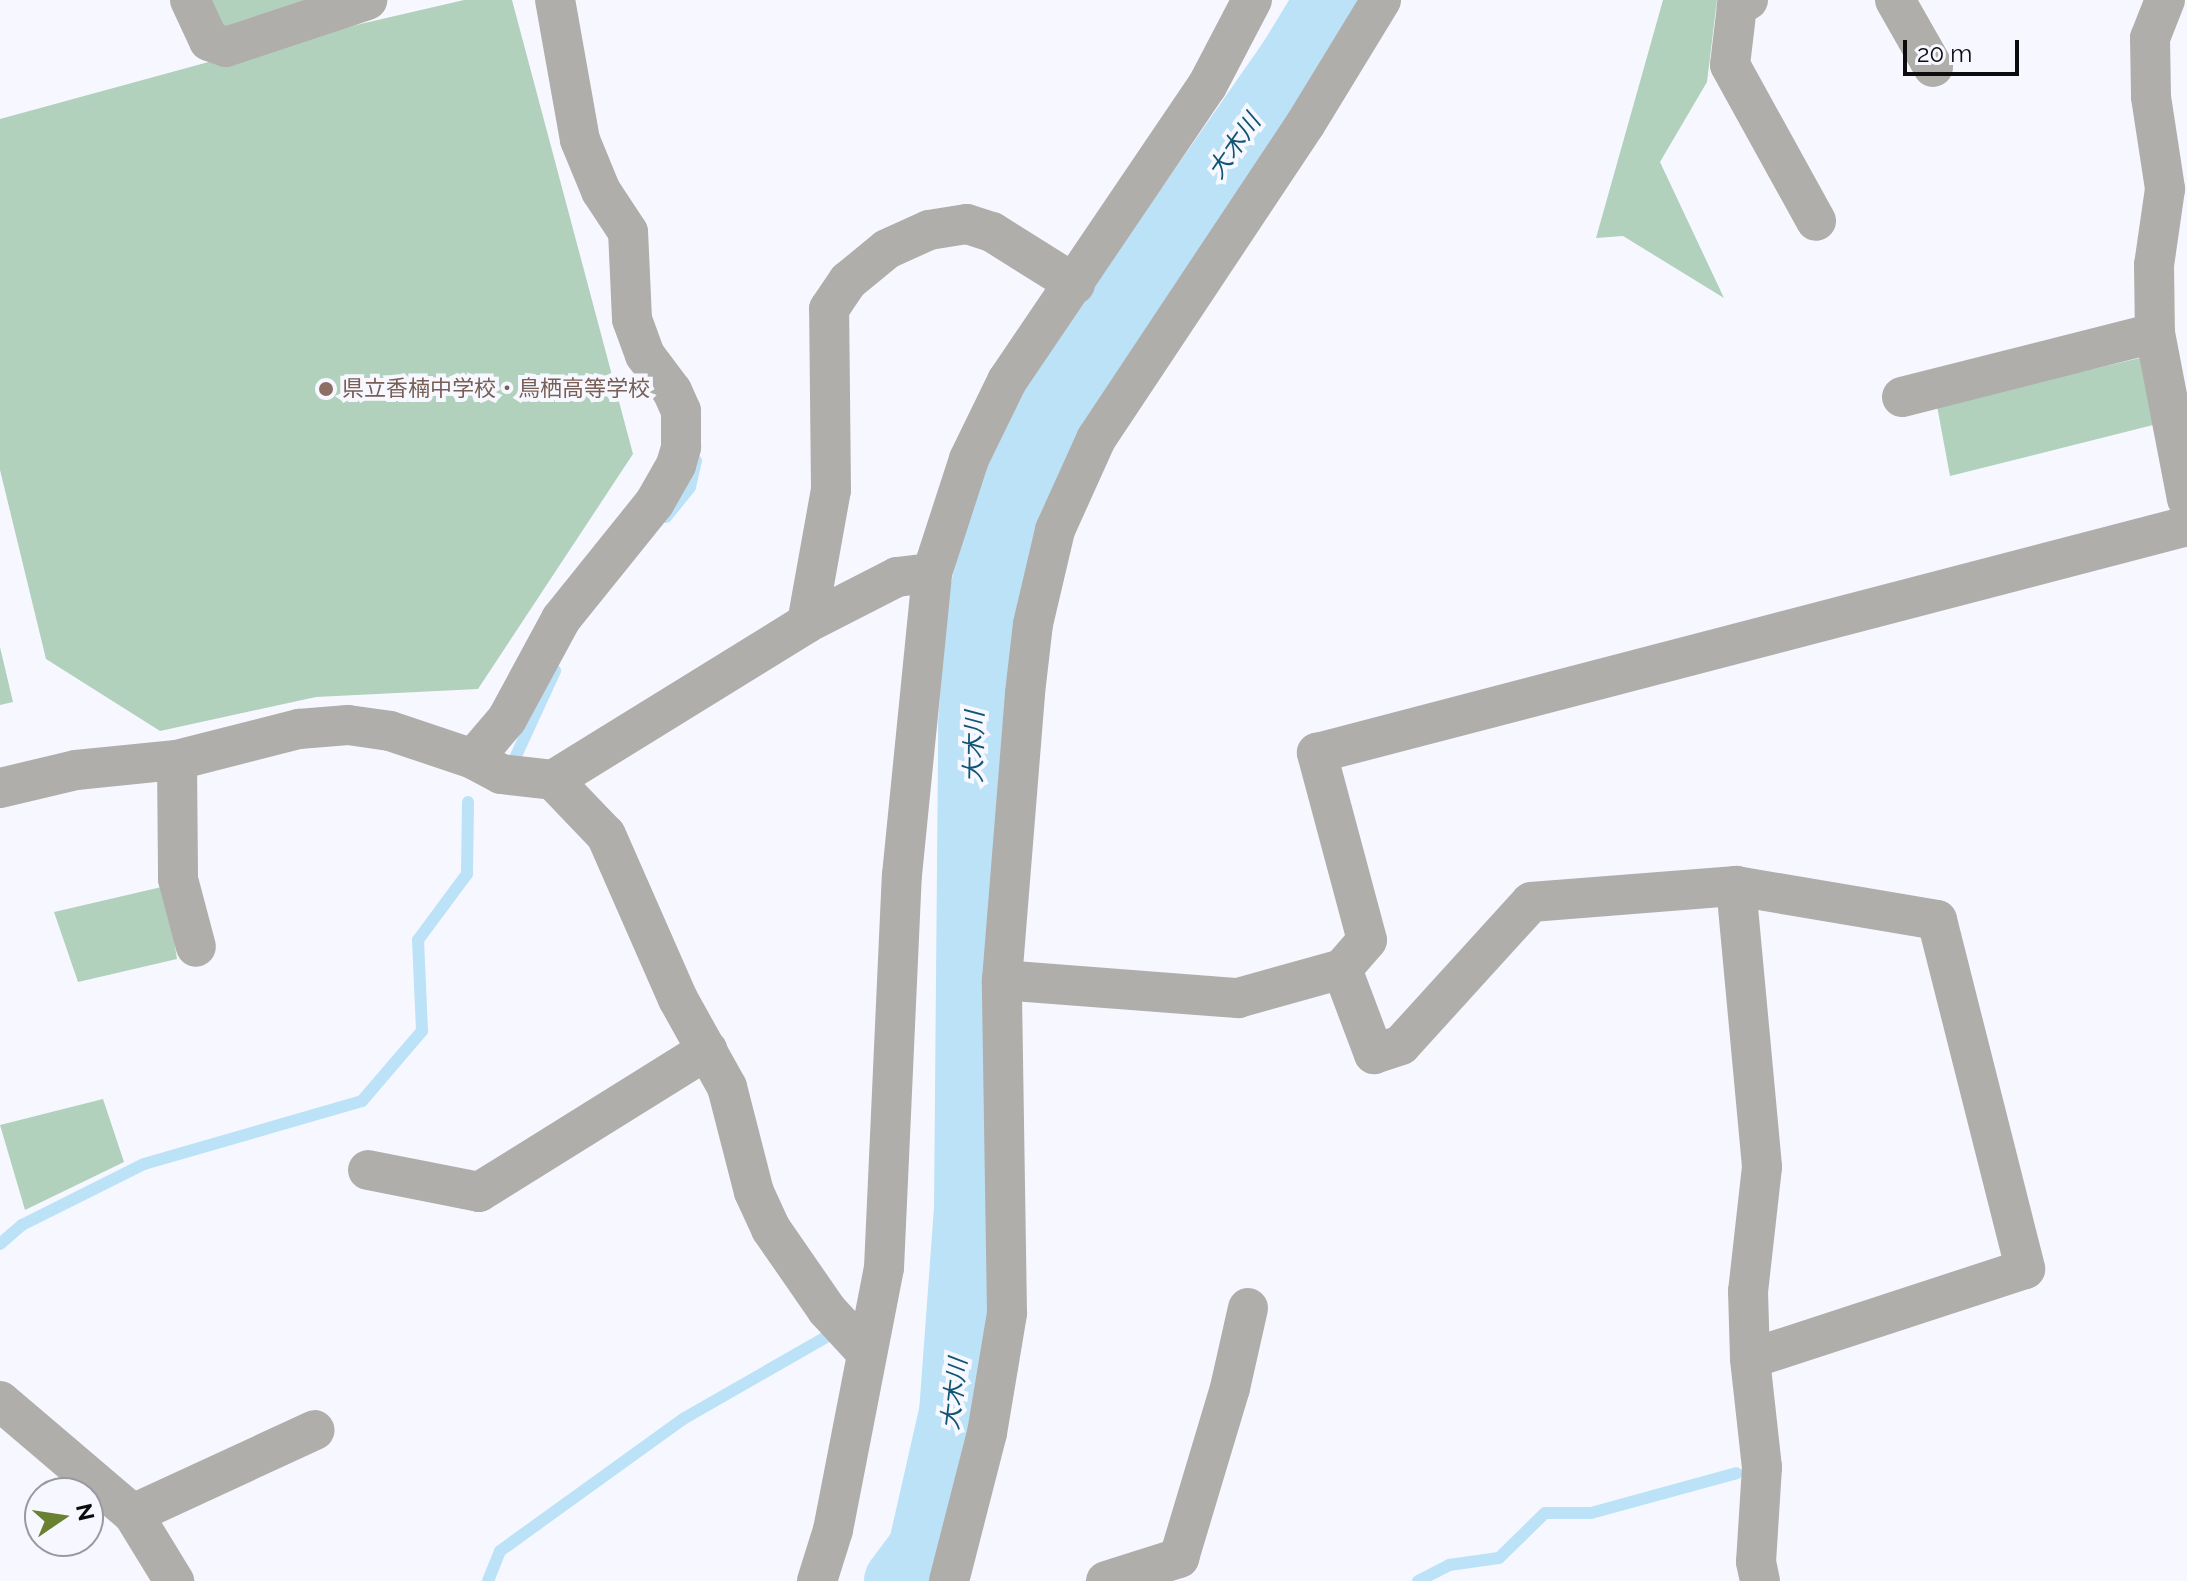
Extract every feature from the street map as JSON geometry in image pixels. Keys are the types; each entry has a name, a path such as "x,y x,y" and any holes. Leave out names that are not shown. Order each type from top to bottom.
{"street":[{"path":"190,0 209,41 226,47 367,0"},
{"path":"473,759 507,719 561,619 655,502 676,465 681,447 681,411 672,391 645,355 632,319 628,232 601,191 580,140 555,0"},
{"path":"817,1581 840,1501 865,1351 884,1268 902,875 932,573 969,459 1007,381 1207,86 1252,0"},
{"path":"949,1581 987,1433 1007,1313 1002,980 1033,624 1055,530 1096,439 1306,123 1381,0"},
{"path":"1748,0 1737,6 1730,65 1816,221"},
{"path":"1895,0 1933,67"},
{"path":"2165,0 2150,38 2151,97 2165,189 2154,265 2155,333 2187,499"},
{"path":"807,623 831,490 829,309 848,281 887,249 929,230 967,224 992,232 1075,284"},
{"path":"1902,397 2155,333"},
{"path":"1002,980 1238,998 1342,969 1367,940 1317,753 2187,526"},
{"path":"0,788 76,770 177,760 299,729 348,725 390,731 473,759 501,774 553,780 807,623 897,577 932,573"},
{"path":"177,760 178,879 196,947"},
{"path":"553,780 606,835 678,999 727,1087 754,1192 771,1229 827,1310 865,1351"},
{"path":"1342,969 1374,1054 1401,1045 1531,902 1736,886 1937,920 2025,1269 1750,1359"},
{"path":"1736,886 1762,1167 1748,1291 1750,1359 1762,1467 1756,1562 1760,1581"},
{"path":"368,1170 479,1192 707,1050"},
{"path":"1106,1581 1179,1558 1230,1388 1248,1308"},
{"path":"0,1401 133,1514 174,1581"},
{"path":"133,1514 315,1430"}],"green space":[{"path":"206,0 334,0 223,35"},
{"name":"県立香楠中学校・鳥栖高等学校","path":"464,0 512,0 633,454 478,689 316,697 160,731 46,659 0,470 0,119 274,44"},
{"path":"1663,0 1717,0 1707,82 1660,162 1724,298 1623,236 1596,238"},
{"path":"2144,357 2157,424 1950,476 1937,406"},
{"path":"0,647 13,702 0,705"},
{"path":"166,886 177,959 78,982 54,912"},
{"path":"103,1099 124,1162 25,1210 0,1125"}],"waterway":[{"name":"大木川","path":"899,1581 923,1549 954,1413 969,1208 973,725 981,607 1006,506 1055,402 1291,64 1330,0"},
{"path":"666,517 690,487 696,461"},
{"path":"515,758 555,671"},
{"path":"0,1244 22,1225 144,1164 362,1101 422,1031 418,940 467,874 468,802"},
{"path":"488,1581 500,1551 683,1419 828,1336"},
{"path":"1418,1581 1449,1565 1499,1558 1545,1513 1591,1513 1737,1473"}],"place":[{"name":"県立香楠中学校・鳥栖高等学校","path":"326,389"}]}
